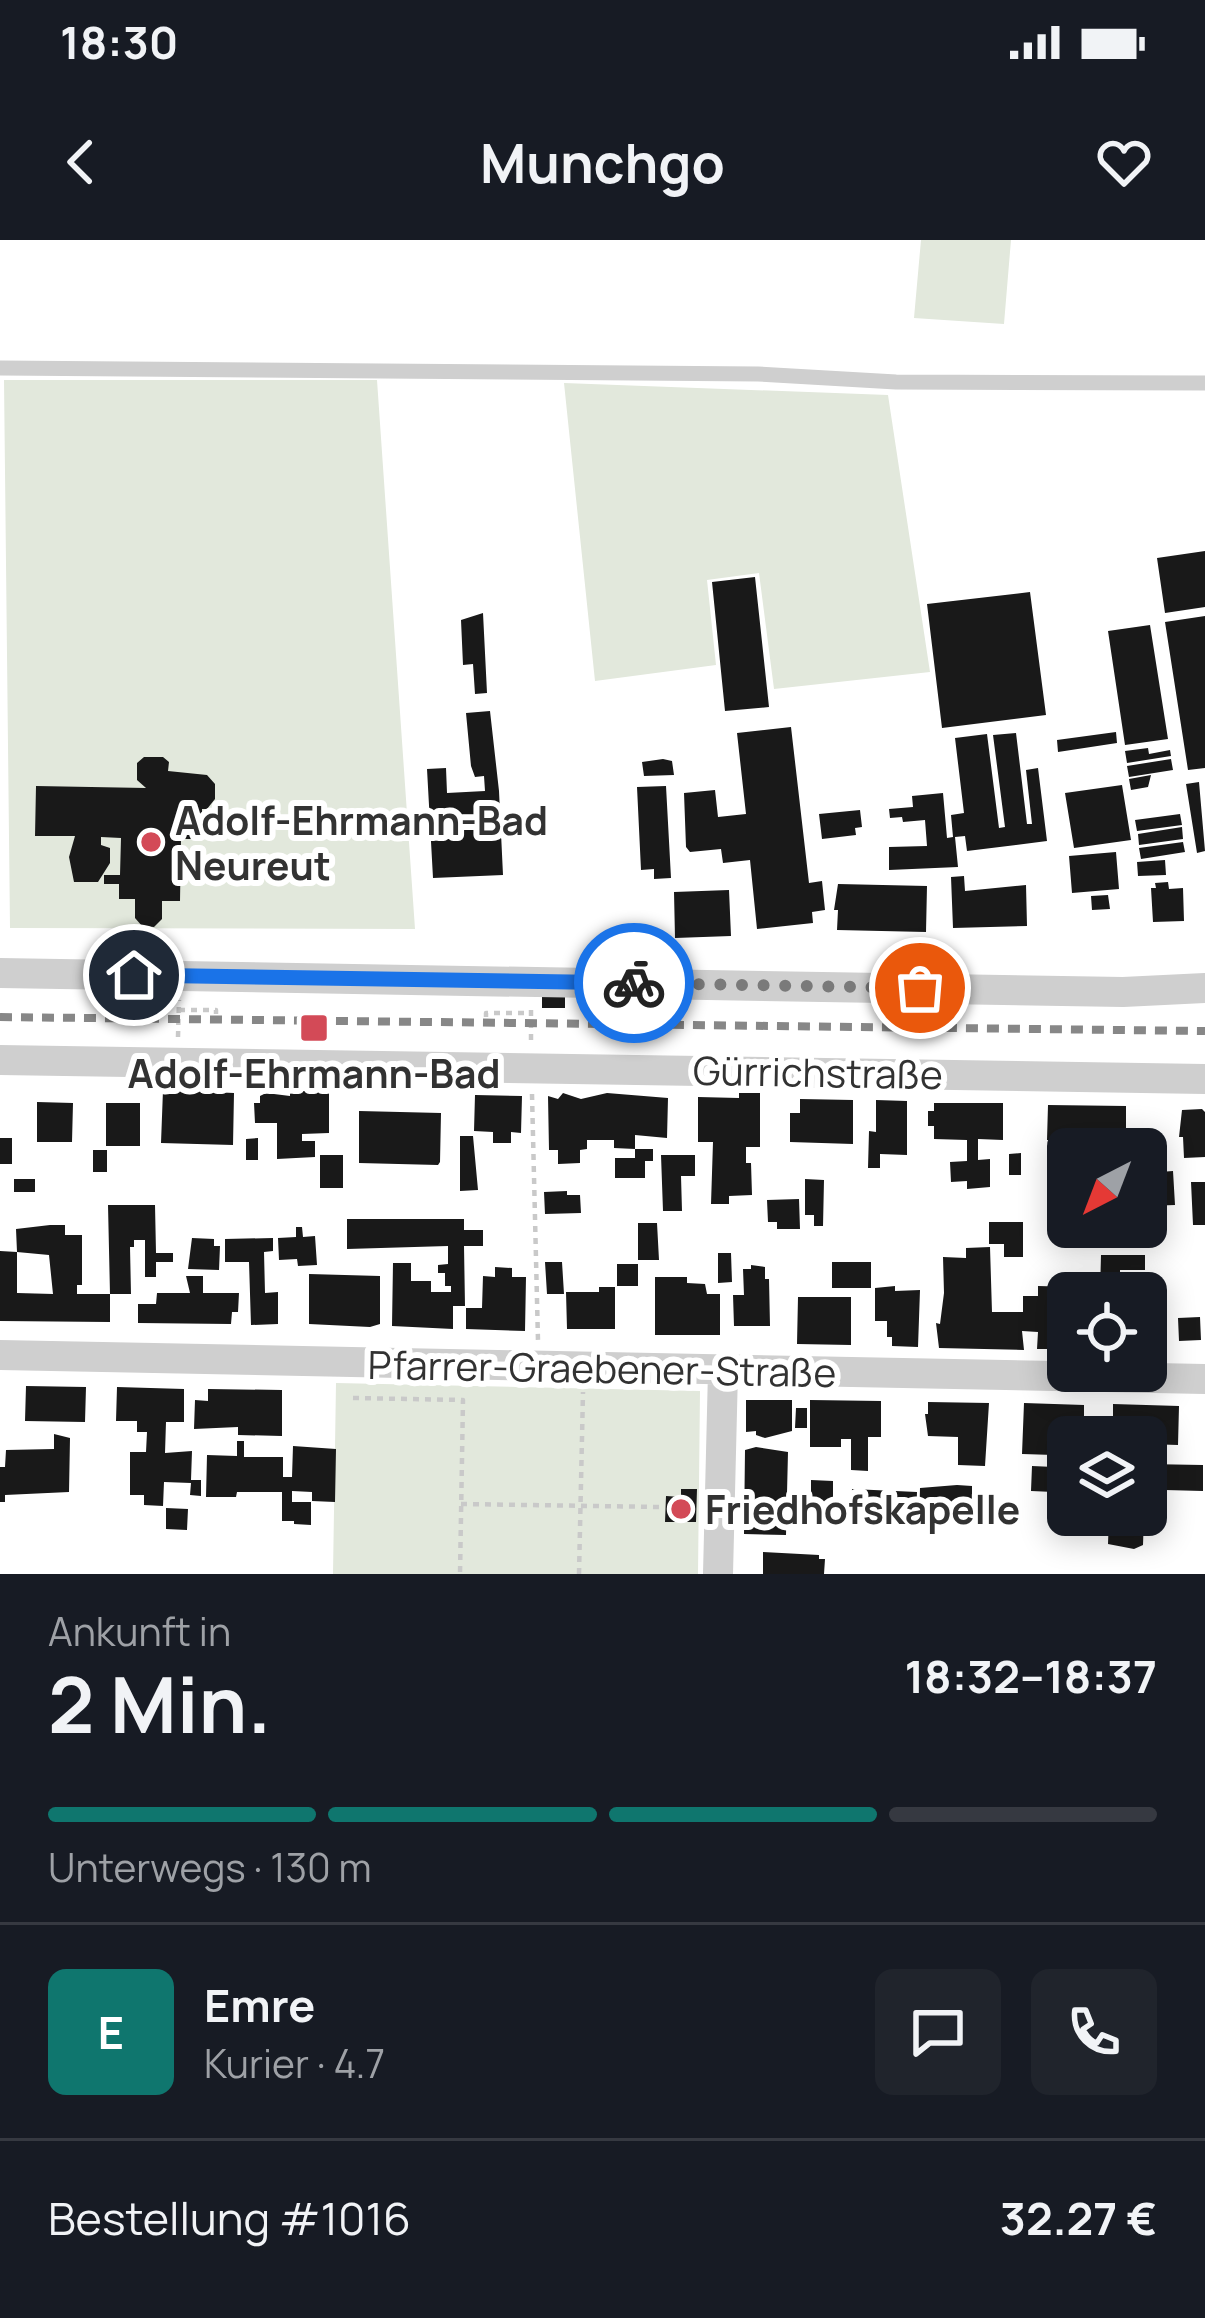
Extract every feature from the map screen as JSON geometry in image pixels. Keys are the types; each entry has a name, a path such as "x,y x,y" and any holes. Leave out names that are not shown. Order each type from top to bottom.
{"street":[{"path":"0,973 1123,992 1205,988"},
{"name":"Gürrichstraße","path":"0,1060 1205,1079"},
{"name":"Pfarrer-Graebener-Straße","path":"0,1355 1205,1379"},
{"path":"718,1574 723,1371"}],"lane":[{"path":"0,368 1205,383"}],"path":[{"path":"178,1040 178,1012 216,1010 216,1014"},
{"path":"487,1017 486,1013 531,1015 538,1366"},
{"path":"579,1574 584,1368"},
{"path":"353,1398 463,1400 460,1574"},
{"path":"461,1504 661,1507"}],"shaded area":[{"path":"921,240 1011,240 1004,324 914,318"},
{"path":"4,380 377,380 415,929 10,928"},
{"path":"564,383 888,395 930,672 774,689 759,573 707,580 716,665 595,681"},
{"path":"336,1383 700,1391 698,1574 333,1574"}],"building":[{"path":"1205,551 1205,607 1165,613 1157,558"},
{"path":"755,577 769,707 725,711 712,582"},
{"path":"1030,592 1046,715 942,728 927,604"},
{"path":"483,613 487,693 475,694 473,664 463,665 461,620"},
{"path":"1205,616 1205,768 1188,770 1165,622"},
{"path":"1150,625 1168,739 1125,745 1108,631"},
{"path":"490,711 503,875 433,878 427,769 446,768 447,793 485,791 484,776 475,777 471,766 466,713"},
{"path":"791,727 809,883 822,881 825,910 812,912 813,923 757,929 750,860 723,863 721,849 690,852 684,793 715,790 718,817 746,814 737,733"},
{"path":"1116,732 1117,743 1058,752 1057,740"},
{"path":"1016,733 1027,824 1032,824 1026,770 1038,768 1047,841 967,851 965,836 955,837 958,867 889,870 889,847 927,846 925,820 890,818 889,809 913,807 912,796 943,793 947,838 953,837 951,815 964,813 955,738 987,734 999,828 1005,827 993,735"},
{"path":"1148,748 1149,754 1170,750 1171,756 1127,763 1125,751"},
{"name":"Adolf-Ehrmann-Bad Neureut","path":"144,757 163,757 169,762 168,771 207,775 215,784 215,799 202,809 202,839 181,839 180,901 162,901 162,919 154,927 142,926 135,918 135,899 119,899 119,884 104,884 104,875 120,875 121,838 101,837 101,845 110,848 110,863 98,882 74,882 69,857 75,836 35,836 36,786 146,788 137,780 137,763"},
{"path":"1171,759 1173,770 1129,777 1127,766"},
{"path":"672,761 674,775 644,776 642,762"},
{"path":"1151,775 1148,787 1131,790 1129,779"},
{"path":"1199,782 1205,851 1197,853 1186,784"},
{"path":"1122,785 1131,840 1074,848 1065,793"},
{"path":"666,786 671,878 654,879 654,869 641,870 637,787"},
{"path":"860,810 862,827 855,828 856,835 822,839 819,814"},
{"path":"1180,814 1182,825 1137,831 1135,820"},
{"path":"1182,827 1183,839 1139,845 1138,834"},
{"path":"1183,842 1185,852 1141,859 1139,848"},
{"path":"1116,852 1119,889 1072,893 1069,856"},
{"path":"1165,860 1166,875 1138,876 1137,862"},
{"path":"964,876 965,891 1026,885 1027,926 953,928 951,877"},
{"path":"1168,882 1169,889 1183,888 1184,921 1153,922 1151,888"},
{"path":"838,884 927,886 926,932 837,930"},
{"path":"729,890 731,936 675,938 674,892"},
{"path":"1108,895 1110,909 1092,910 1091,896"},
{"path":"542,997 565,997 565,1008 542,1008"},
{"path":"163,1090 234,1093 233,1145 161,1143"},
{"path":"290,1091 329,1091 329,1133 302,1134 302,1141 315,1141 315,1157 277,1159 277,1123 255,1123 254,1103 260,1103 260,1096 290,1096"},
{"path":"563,1093 581,1099 607,1093 668,1098 667,1138 635,1135 635,1149 614,1148 614,1140 587,1140 587,1149 580,1150 580,1163 558,1164 558,1150 549,1150 548,1096 558,1099"},
{"path":"739,1093 760,1093 760,1147 746,1147 752,1195 729,1196 729,1204 711,1204 713,1142 698,1142 698,1097 739,1098"},
{"path":"475,1095 522,1096 521,1133 511,1132 511,1143 493,1143 493,1132 474,1131"},
{"path":"800,1099 853,1100 853,1144 790,1142 790,1113 800,1113"},
{"path":"876,1100 907,1101 907,1155 880,1154 880,1168 868,1168 869,1131 876,1132"},
{"path":"37,1102 73,1103 72,1142 37,1142"},
{"path":"106,1103 140,1103 140,1146 106,1146"},
{"path":"934,1103 1003,1103 1003,1140 978,1139 978,1160 990,1159 990,1187 967,1189 967,1181 951,1182 950,1162 967,1161 967,1140 934,1139 928,1111 934,1111"},
{"path":"1048,1105 1126,1106 1126,1128 1047,1128"},
{"path":"1202,1109 1205,1157 1184,1158 1183,1137 1179,1137 1182,1110"},
{"path":"359,1111 441,1113 440,1162 359,1163"},
{"path":"460,1136 473,1136 478,1190 460,1191"},
{"path":"0,1138 12,1138 12,1164 0,1164"},
{"path":"258,1138 258,1160 246,1160 246,1139"},
{"path":"635,1149 653,1149 653,1161 645,1161 645,1178 615,1178 615,1158 635,1158"},
{"path":"93,1150 107,1150 107,1172 93,1172"},
{"path":"1021,1153 1021,1175 1009,1175 1009,1154"},
{"path":"320,1155 343,1155 343,1188 320,1188"},
{"path":"661,1155 695,1155 695,1176 681,1176 682,1211 663,1211"},
{"path":"1167,1171 1173,1171 1175,1205 1167,1205"},
{"path":"14,1179 35,1179 35,1192 14,1192"},
{"path":"805,1179 824,1180 823,1226 814,1226 814,1215 805,1215"},
{"path":"1191,1182 1205,1182 1205,1225 1193,1225"},
{"path":"567,1191 567,1195 580,1195 581,1213 545,1214 544,1192"},
{"path":"799,1199 800,1229 777,1229 777,1222 768,1222 767,1200"},
{"path":"108,1205 155,1205 156,1253 173,1253 173,1262 156,1262 156,1277 145,1277 145,1240 134,1240 130,1247 131,1294 110,1294"},
{"path":"347,1219 464,1219 464,1230 483,1230 483,1246 464,1246 465,1306 453,1306 453,1329 392,1326 393,1263 411,1263 411,1281 431,1281 431,1292 451,1292 451,1286 445,1286 445,1273 438,1273 438,1265 448,1264 448,1246 347,1249"},
{"path":"989,1222 1023,1222 1023,1257 1004,1257 1004,1244 989,1244"},
{"path":"638,1223 657,1223 659,1260 638,1260"},
{"path":"65,1225 65,1235 82,1235 82,1285 77,1285 77,1294 110,1294 110,1322 0,1321 0,1251 17,1252 16,1229","holes":["17,1252 49,1255 53,1294 17,1293"]},
{"path":"296,1227 302,1227 303,1237 315,1236 317,1265 279,1260 278,1238 296,1237"},
{"path":"192,1238 214,1239 214,1246 220,1246 219,1270 188,1269"},
{"path":"273,1238 273,1251 264,1252 265,1293 278,1292 278,1324 251,1325 249,1262 225,1262 225,1239"},
{"path":"990,1247 992,1312 1023,1312 1023,1296 1038,1296 1038,1286 1047,1286 1047,1349 1037,1349 1038,1332 1022,1331 1024,1350 939,1348 936,1323 940,1324 944,1293 943,1257 966,1258 966,1248"},
{"path":"718,1253 731,1253 732,1282 718,1283"},
{"path":"1101,1255 1145,1255 1145,1270 1101,1272"},
{"path":"545,1262 562,1262 564,1294 547,1294"},
{"path":"832,1262 871,1262 871,1288 832,1288"},
{"path":"617,1264 638,1264 638,1286 617,1286"},
{"path":"495,1267 512,1268 512,1277 526,1277 525,1331 466,1329 466,1308 482,1308 483,1276 495,1277"},
{"path":"765,1267 765,1279 769,1279 770,1326 734,1326 733,1295 744,1295 743,1269"},
{"path":"309,1274 380,1276 380,1324 309,1324"},
{"path":"186,1276 203,1276 203,1293 239,1293 238,1312 232,1312 231,1324 138,1323 138,1304 156,1304 157,1293 190,1293"},
{"path":"655,1277 687,1277 687,1283 705,1284 707,1294 720,1294 720,1335 655,1335"},
{"path":"895,1286 895,1291 920,1290 918,1347 892,1346 887,1321 875,1321 875,1288"},
{"path":"599,1287 615,1287 615,1329 567,1329 566,1292 599,1292"},
{"path":"798,1297 851,1297 851,1345 797,1344"},
{"path":"1200,1317 1201,1340 1179,1341 1178,1318"},
{"path":"26,1386 86,1387 85,1422 25,1421"},
{"path":"117,1387 184,1389 184,1422 166,1422 165,1453 192,1451 191,1480 201,1480 201,1496 190,1495 191,1483 164,1482 163,1506 144,1505 144,1495 130,1495 130,1452 146,1452 147,1432 137,1432 137,1421 116,1421"},
{"path":"208,1389 282,1390 282,1436 238,1435 238,1427 194,1429 195,1400 208,1401"},
{"path":"746,1400 792,1400 792,1431 765,1438 756,1431 746,1432"},
{"path":"810,1400 881,1401 881,1437 868,1437 868,1471 851,1470 851,1439 841,1439 841,1447 810,1447"},
{"path":"928,1402 989,1403 985,1466 958,1465 958,1437 928,1436"},
{"path":"1024,1403 1084,1405 1084,1416 1047,1416 1047,1455 1022,1454"},
{"path":"1113,1404 1179,1406 1178,1445 1167,1445 1167,1416 1113,1416"},
{"path":"796,1408 807,1408 807,1428 795,1428"},
{"path":"54,1434 70,1438 69,1492 5,1495 5,1502 0,1502 0,1467 5,1467 6,1450 54,1449"},
{"path":"237,1441 244,1441 244,1457 283,1457 283,1477 292,1477 293,1446 336,1449 335,1502 312,1501 312,1492 292,1491 292,1502 311,1502 311,1525 282,1521 282,1492 206,1497 207,1455 237,1456"},
{"path":"745,1450 788,1452 786,1535 744,1534"},
{"path":"1167,1464 1203,1465 1203,1491 1167,1490"},
{"path":"1032,1466 1047,1467 1047,1492 1031,1491"},
{"path":"811,1480 833,1481 833,1505 811,1504"},
{"path":"972,1486 972,1496 986,1496 986,1524 919,1524 920,1488"},
{"name":"Friedhofskapelle","path":"681,1489 697,1489 696,1522 665,1522 666,1496 681,1497"},
{"path":"852,1489 917,1492 916,1517 898,1516 894,1527 882,1526 882,1517 851,1515"},
{"path":"166,1508 188,1509 187,1530 166,1529"},
{"path":"1108,1536 1143,1536 1143,1545 1134,1549 1108,1544"},
{"path":"763,1552 819,1555 825,1559 824,1574 763,1574"}],"railway":[{"path":"0,1017 1205,1031"}],"way so far":[{"path":"634,983 920,988"}],"place":[{"name":"Adolf-Ehrmann-Bad Neureut","path":"151,842"},
{"name":"Adolf-Ehrmann-Bad","path":"314,1028"},
{"name":"Friedhofskapelle","path":"681,1509"}],"route":[{"path":"134,975 634,983"}]}
